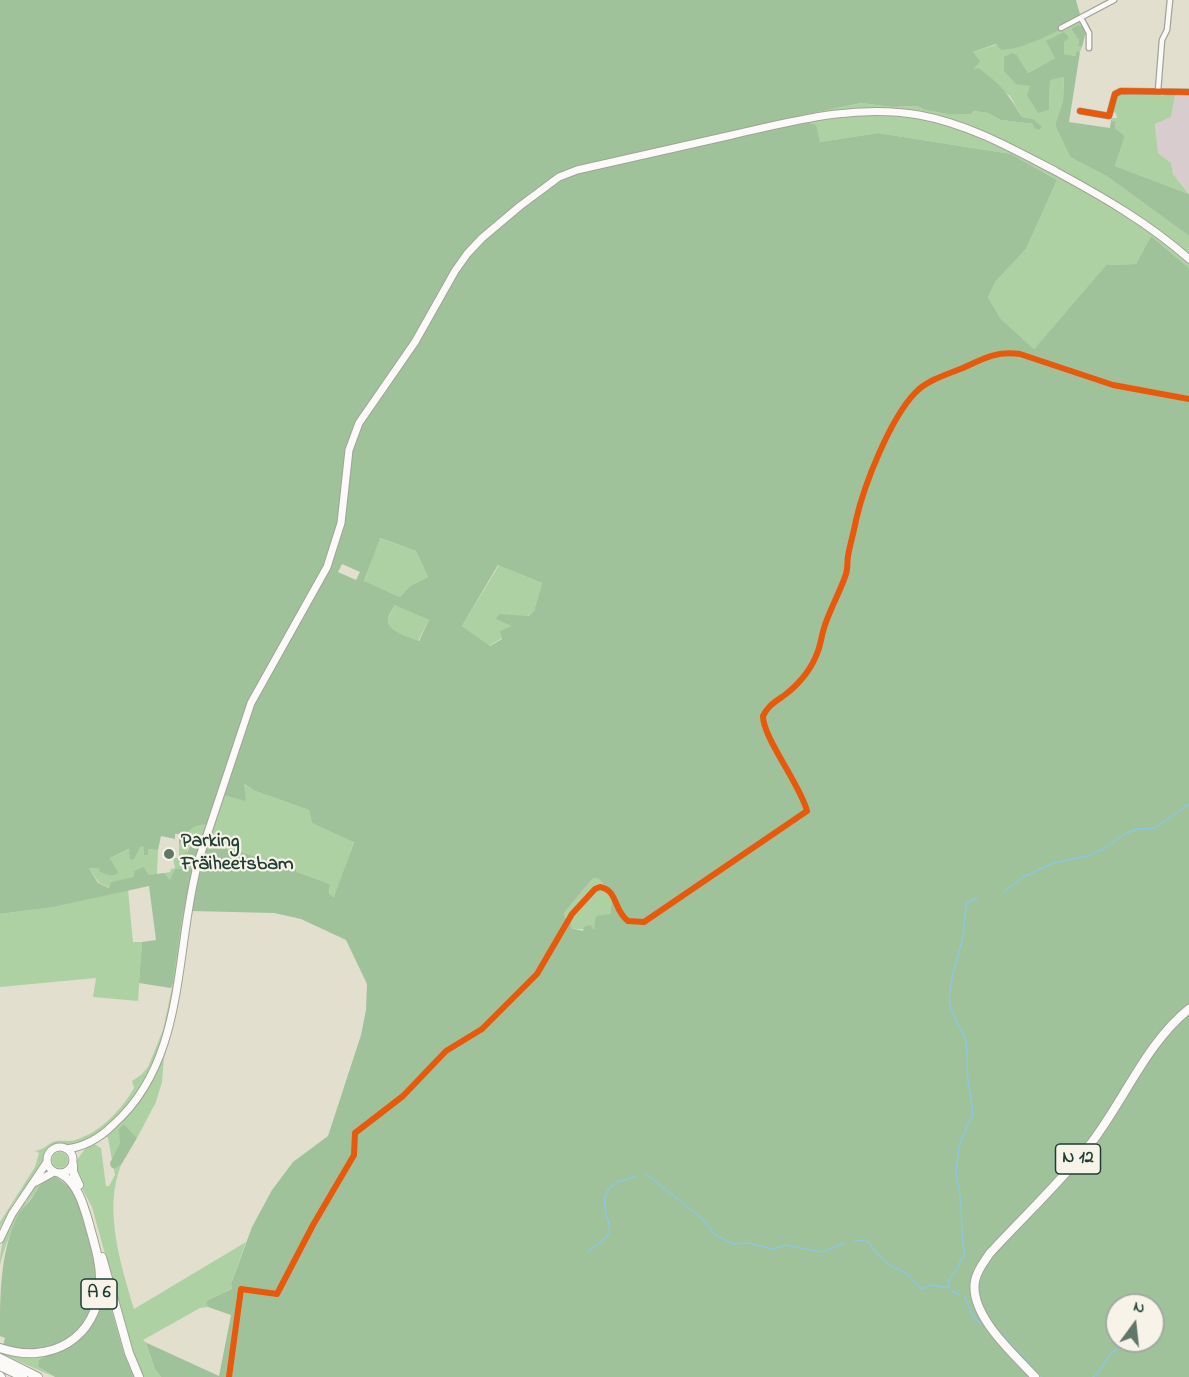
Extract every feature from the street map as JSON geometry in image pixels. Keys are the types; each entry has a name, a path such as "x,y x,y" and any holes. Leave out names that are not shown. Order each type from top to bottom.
{"highway":[{"path":"73,1163 75,1178 89,1208 129,1353 139,1377"},
{"name":"A 6","path":"0,1348 15,1353 34,1355 52,1351 67,1344 83,1330 93,1316 100,1283 99,1261 85,1210 77,1193 71,1182 57,1173"},
{"path":"0,1358 38,1377"},
{"path":"0,1366 23,1377"}],"main road":[{"path":"0,1239 12,1214 54,1148 75,1148 90,1142 113,1126 146,1087 160,1057 172,1010 189,902 199,859 242,724 251,703 327,567 341,523 349,450 359,423 415,342 467,254 520,206 559,177 577,170 805,119 852,112 898,112 954,124 1020,152 1108,201 1154,230 1189,259"},
{"name":"N 12","path":"1035,1377 996,1334 981,1313 975,1296 975,1280 978,1272 990,1253 1089,1146 1163,1035 1189,1009"},
{"path":"33,1183 68,1171 90,1142"},
{"path":"66,1149 72,1153 73,1163"},
{"path":"47,1162 57,1173"}],"street":[{"path":"1061,28 1114,0"},
{"path":"1158,91 1162,40 1167,30 1170,0"},
{"path":"1082,18 1089,33 1089,48"},
{"path":"1080,111 1109,116 1113,98 1118,92 1189,92"}],"shaded area":[{"path":"1175,95 1189,95 1189,193 1173,174 1171,163 1158,153 1155,124 1171,117"}],"green space":[{"path":"0,0 1076,0 1081,18 1053,33 1011,49 1001,50 996,44 973,52 980,61 973,70 978,68 998,84 1022,117 1033,119 1042,127 1039,130 1034,128 1033,124 1001,120 988,113 974,111 971,114 947,114 925,110 917,106 892,107 861,103 804,115 776,125 806,122 816,125 820,142 878,133 1011,154 1057,180 1026,249 996,281 988,297 1000,318 1034,349 1106,265 1136,264 1151,236 1189,268 1189,1377 161,1377 155,1369 147,1343 219,1376 231,1315 208,1307 206,1303 232,1289 231,1284 252,1227 272,1190 293,1162 328,1136 361,1035 366,1010 367,984 346,940 301,919 274,913 191,911 183,912 171,988 139,983 142,942 156,940 149,886 54,907 0,914","holes":["380,538 416,551 428,577 410,586 400,597 364,581","342,564 360,572 356,580 338,572","498,565 542,583 534,611 528,616 499,614 496,619 512,626 500,631 502,639 490,646 462,626","395,605 429,620 419,641 390,627 388,618","244,784 255,791 309,810 312,823 354,842 334,897 329,894 330,884 297,872 292,860 259,858 233,849 202,849 199,838 193,837 188,851 182,855 184,868 175,869 170,880 164,873 148,875 144,867 134,871 134,877 111,882 109,888 98,883 89,868 99,868 100,872 110,876 119,873 110,858 129,849 130,859 134,860 140,847 143,846 144,855 148,855 148,849 158,850 161,836 175,839 175,834 179,834 179,845 191,829 199,825 210,824 220,794 246,801","593,878 599,879 613,896 610,914 596,916 594,929 590,925 584,927 583,931 571,928 571,923 567,922 564,913"]},
{"path":"1081,18 1083,26 1078,25 1072,31 1079,40 1078,46 1082,47 1075,56 1064,54 1066,34 1055,58 1028,73 1017,55 1030,85 1049,110 1050,79 1064,77 1063,101 1055,125 1070,157 1108,177 1189,236 1189,268 1151,236 1136,264 1106,265 1034,349 1000,318 988,297 996,281 1026,249 1057,180 1011,154 878,133 820,142 815,125 806,122 772,126 804,115 861,103 891,107 917,106 925,110 947,114 971,114 974,111 988,113 1001,120 1033,124 1033,119 1022,117 1010,96 972,71 973,52"},
{"path":"1078,25 1083,26 1086,32 1082,47 1078,46 1079,40 1072,31 1072,28"},
{"path":"1064,32 1068,39 1064,42 1064,54 1075,56 1077,51 1080,52 1069,122 1110,128 1111,120 1115,121 1115,128 1125,136 1115,166 1189,194 1189,236 1108,177 1070,157 1055,125 1063,101 1064,77 1050,80 1049,110 1038,113 1027,95 1030,86 1016,84 1004,71 1004,57 1012,53 1017,55 1028,73 1055,58 1046,41"},
{"path":"1121,92 1175,95 1171,117 1155,124 1158,153 1171,163 1173,174 1189,194 1115,166 1125,136 1115,128 1115,121 1111,120 1117,118 1116,113 1113,112 1117,94"},
{"path":"379,538 416,551 428,577 410,586 400,597 364,582"},
{"path":"499,565 542,583 534,611 489,646 462,626"},
{"path":"396,604 429,620 418,641 390,627 388,618"},
{"path":"243,784 255,791 309,810 312,823 354,841 335,897 329,895 330,884 297,872 292,860 259,858 233,849 202,849 193,837 182,858 184,869 170,881 164,873 175,868 173,858 179,858 179,845 189,828 197,824 220,794"},
{"path":"140,846 143,846 144,855 148,849 158,850 157,874 112,882 110,888 99,883 89,868 100,868 101,872 112,876 117,875 119,873 110,858 130,849 134,860"},
{"path":"593,878 599,879 613,896 610,913 597,926 587,929 571,928 564,913"},
{"path":"128,890 133,942 142,942 138,1001 93,997 96,978 0,987 0,914 54,907"},
{"path":"183,911 192,911 180,990 156,1102 137,1138 124,1124 120,1143 112,1160 108,1138 103,1134 91,1142 101,1148 106,1186 109,1186 115,1175 114,1169 121,1165 116,1182 114,1219 119,1256 134,1309 246,1242 231,1284 232,1289 208,1300 206,1303 208,1307 200,1308 143,1340 147,1343 155,1369 161,1377 143,1377 132,1352 92,1207 76,1177 77,1160 89,1143 68,1146 60,1144 52,1147 45,1154 40,1171 14,1202 0,1227 0,1222 35,1167 39,1153 35,1151 56,1141 73,1141 93,1132 117,1112 134,1088 132,1081 148,1067 163,1030 173,983"},
{"path":"124,1124 137,1138 121,1165 114,1169 110,1163 120,1143 119,1129"},
{"path":"57,1152 63,1152 68,1160 66,1166 57,1168 52,1163 52,1157"},
{"path":"56,1176 74,1192 82,1210 96,1269 96,1294 87,1318 80,1328 60,1343 36,1351 3,1346 5,1338 0,1336 1,1288 8,1242 19,1213 43,1182"},
{"path":"49,1177 18,1218 0,1265 4,1238 10,1222 27,1201 32,1190"},
{"path":"104,1302 108,1303 109,1309 111,1308 124,1354 134,1377 55,1377 38,1367 39,1360 68,1346"},
{"path":"0,1350 52,1353 38,1367 52,1376 0,1353"}],"waterway":[{"path":"1004,892 1023,877 1053,863 1088,856 1137,829 1155,828 1189,804"},
{"path":"957,1271 961,1259 965,1256 956,1171 959,1146 972,1117 972,1108 967,1075 966,1044 953,1013 950,996 963,936 967,903 977,898"},
{"path":"646,1174 704,1220 715,1235 734,1244 747,1243 774,1249 785,1245 823,1252 844,1243"},
{"path":"588,1251 608,1235 605,1197 610,1187 636,1176"},
{"path":"855,1241 865,1240 877,1254 891,1266 906,1273 922,1289 931,1285 949,1288 948,1282 954,1271"},
{"path":"952,1291 960,1295"},
{"path":"965,1297 971,1314 981,1324"},
{"path":"996,1328 1041,1377"},
{"path":"1093,1377 1112,1353"}],"cycle path":[{"path":"1080,111 1109,116 1115,94 1121,91 1189,92"},
{"path":"229,1377 241,1289 277,1294 313,1225 354,1155 355,1133 403,1096 446,1051 482,1029 537,974 572,914 595,889 600,887 610,892 623,917 628,921 644,922 807,811 775,749 763,716 770,706 801,680 815,657 827,618 846,574 856,520 865,489 887,435 915,393 932,381 984,358 1012,353 1113,385 1189,399"}],"place":[{"name":"Parking Fräiheetsbam","path":"169,854"}]}
